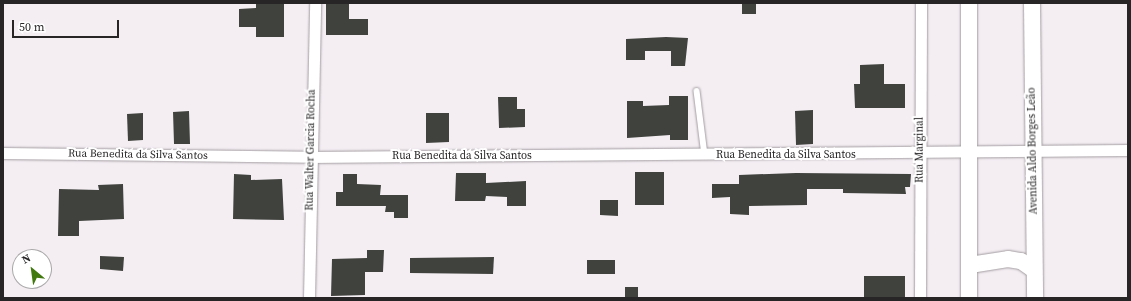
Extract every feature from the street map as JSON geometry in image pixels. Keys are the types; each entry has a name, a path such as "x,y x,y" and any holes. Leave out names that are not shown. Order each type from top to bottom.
{"street":[{"name":"Rua Walter Garcia Rocha","path":"309,298 310,157 315,3"},
{"name":"Rua Marginal","path":"920,298 921,3"},
{"path":"969,3 969,298"},
{"name":"Avenida Aldo Borges Leão","path":"1032,3 1032,150 1035,298"},
{"name":"Rua Benedita da Silva Santos","path":"3,153 310,157 920,154 1032,150 1128,150"},
{"path":"970,266 1008,259 1021,261 1034,270"}],"lane":[{"path":"697,91 705,155"}],"building":[{"path":"256,3 284,3 284,37 256,37 256,27 239,27 239,9 256,8"},
{"path":"326,3 349,3 349,19 368,19 368,35 326,35"},
{"path":"742,3 756,3 756,14 742,14"},
{"path":"666,37 688,38 685,66 671,66 671,51 645,51 645,60 626,60 626,39"},
{"path":"884,64 884,84 905,84 905,108 855,108 854,84 860,84 860,65"},
{"path":"669,96 688,96 688,140 670,140 670,135 627,138 627,101 643,101 643,106 669,105"},
{"path":"498,97 517,97 517,109 525,109 525,127 499,128"},
{"path":"813,110 813,144 796,145 795,111"},
{"path":"189,111 190,144 174,144 173,112"},
{"path":"143,113 143,140 128,141 127,114"},
{"path":"426,113 449,113 449,142 426,143"},
{"path":"635,172 664,172 664,205 635,205"},
{"path":"456,173 486,173 486,183 526,181 526,206 507,206 507,197 486,196 485,201 455,201"},
{"path":"796,173 911,174 910,187 905,187 906,194 843,193 843,189 807,189 807,205 749,206 749,215 730,214 730,197 712,198 712,184 739,184 739,175"},
{"path":"234,174 251,175 251,180 282,179 284,220 233,219"},
{"path":"343,174 357,174 357,184 381,185 380,195 408,195 408,218 394,218 394,212 385,212 386,206 336,206 336,192 343,192"},
{"path":"123,184 124,219 79,221 79,236 58,236 59,189 99,190 98,185"},
{"path":"600,200 618,200 618,216 600,215"},
{"path":"367,250 384,250 383,272 365,272 365,295 331,296 332,259 367,258"},
{"path":"100,256 124,257 123,271 100,269"},
{"path":"494,257 493,274 410,273 410,258"},
{"path":"587,260 615,260 615,274 587,274"},
{"path":"864,276 905,276 905,298 864,298"},
{"path":"625,287 638,287 638,298 625,298"}]}
